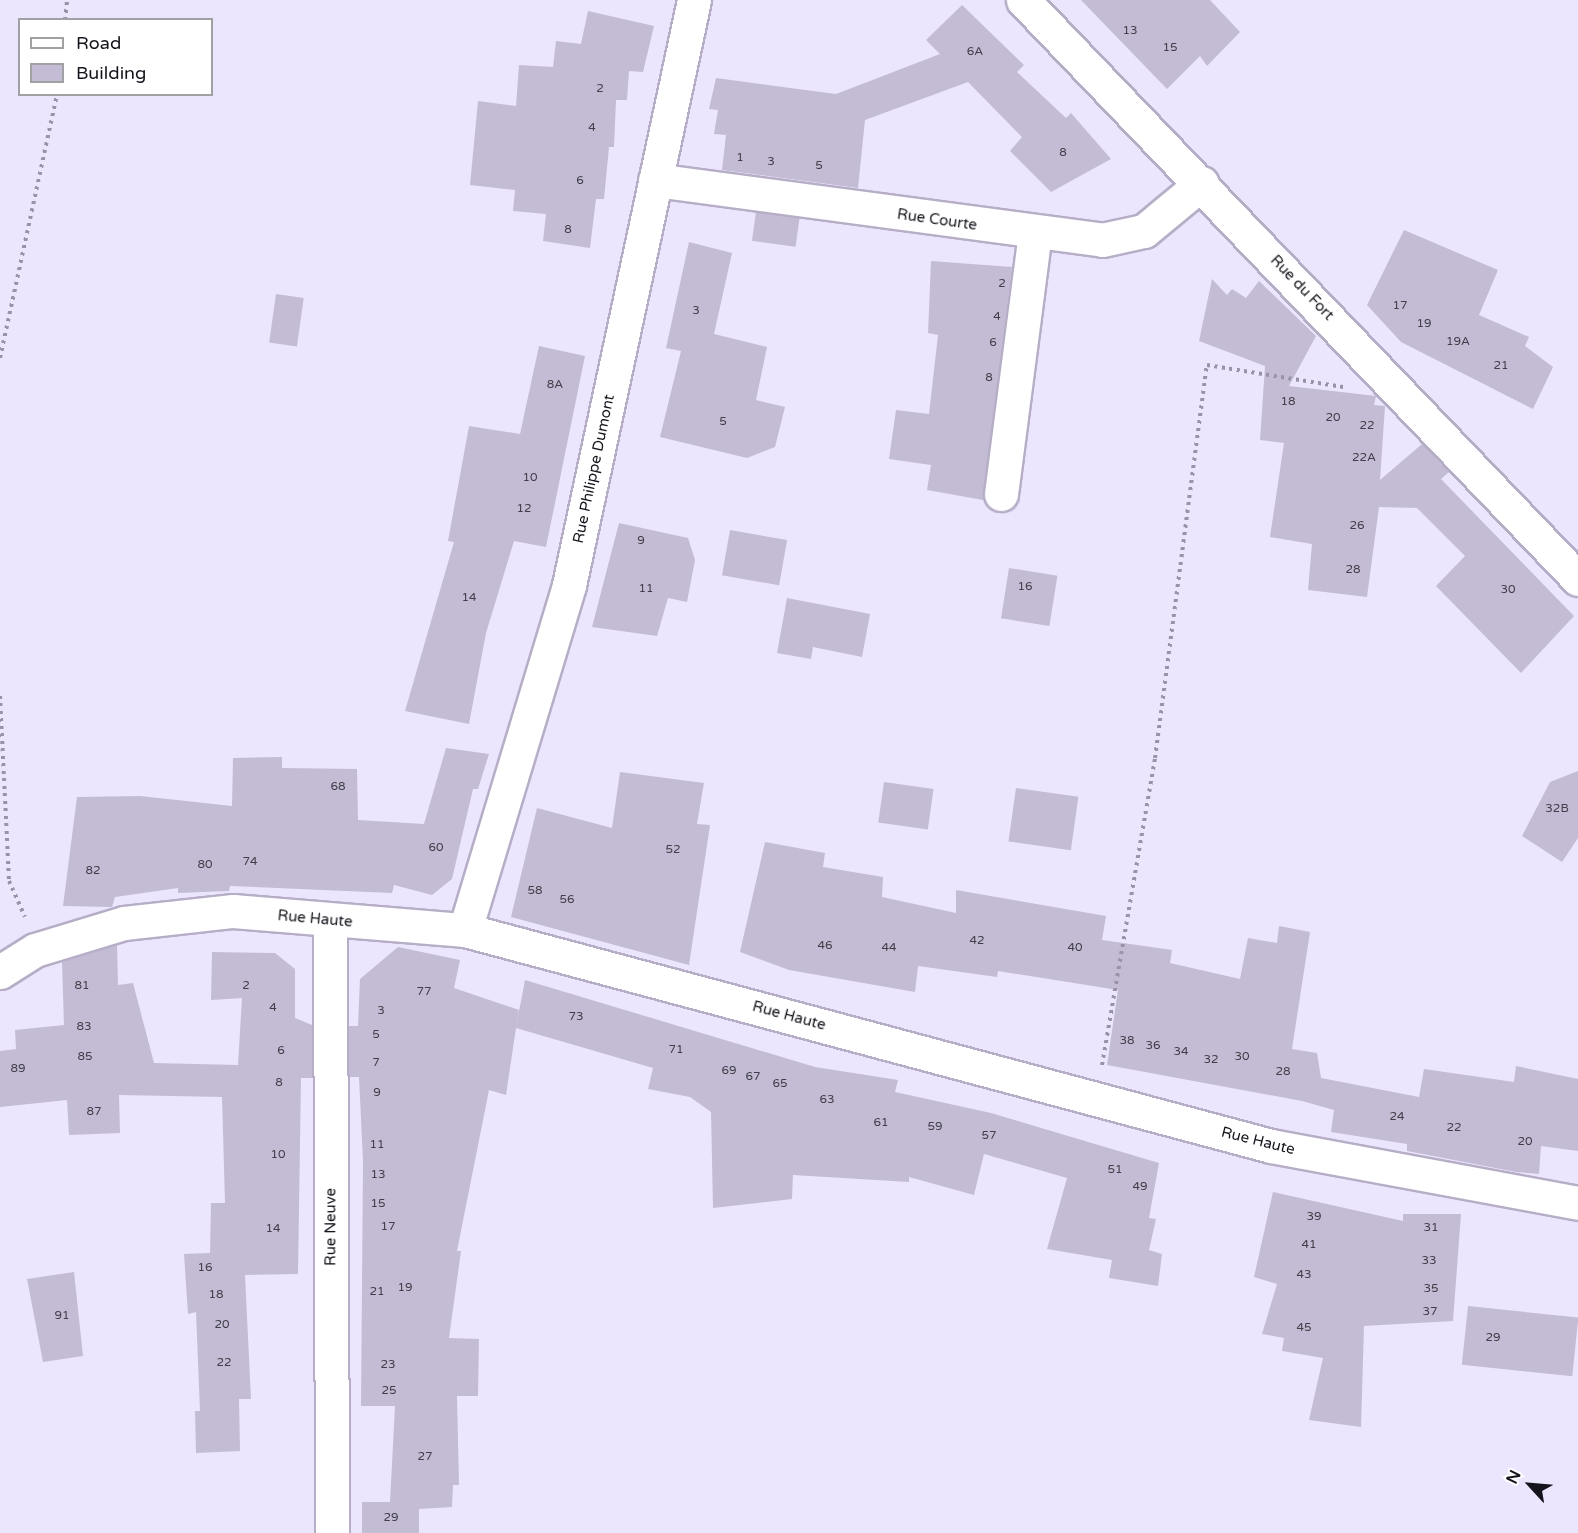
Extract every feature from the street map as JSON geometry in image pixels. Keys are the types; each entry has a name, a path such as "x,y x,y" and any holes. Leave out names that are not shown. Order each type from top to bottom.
{"street":[{"name":"Rue Philippe Dumont","path":"465,930 569,585 694,0"},
{"name":"Rue du Fort","path":"1023,0 1202,183 1578,579"},
{"name":"Rue Courte","path":"655,180 1035,233 1102,240 1144,231 1202,183"},
{"path":"1001,494 1035,233"},
{"name":"Rue Haute","path":"0,972 46,947 124,923 233,911 330,921 465,930 1271,1146 1578,1203"},
{"name":"Rue Neuve","path":"330,921 332,1533"}],"path":[{"path":"65,18 67,0"},
{"path":"0,358 57,96"},
{"path":"1096,1098 1155,758 1207,365 1352,388 1390,381"},
{"path":"0,696 9,881 46,947"}],"building":[{"path":"1081,0 1210,0 1240,32 1207,66 1200,56 1167,89"},
{"path":"962,5 1024,65 1017,72 1066,118 1071,113 1111,159 1051,192 1010,151 1022,137 968,82 865,120 858,188 722,170 726,135 714,134 718,110 709,109 716,78 836,94 940,54 926,40"},
{"path":"588,11 654,26 643,72 629,71 627,100 616,100 614,147 609,147 604,199 596,199 590,248 543,241 546,214 513,211 515,190 470,185 478,101 516,106 519,65 553,67 556,41 581,44"},
{"path":"756,212 800,218 796,247 752,241"},
{"path":"1404,230 1498,270 1479,315 1529,337 1525,346 1553,367 1533,409 1401,342 1367,305"},
{"path":"689,242 732,253 714,334 767,347 756,400 785,407 775,447 747,458 660,437 681,351 666,348"},
{"path":"931,261 1012,267 983,500 927,490 931,465 889,459 896,410 929,414 938,335 928,333"},
{"path":"1212,279 1227,295 1232,289 1246,298 1259,281 1316,336 1289,386 1376,396 1374,405 1385,406 1380,480 1422,444 1449,472 1441,479 1574,616 1521,673 1436,586 1465,556 1417,508 1379,507 1367,597 1308,590 1312,544 1270,537 1284,443 1260,440 1265,366 1199,341"},
{"path":"276,294 304,298 297,346 269,343"},
{"path":"539,346 585,356 546,547 514,541 486,633 469,724 405,711 454,542 448,541 469,426 520,434"},
{"path":"619,523 688,538 695,560 687,602 668,598 657,636 592,627"},
{"path":"730,530 787,540 779,585 722,575"},
{"path":"1009,568 1057,576 1049,626 1001,618"},
{"path":"787,598 870,614 862,657 813,647 811,659 777,653"},
{"path":"446,748 489,754 478,789 473,789 452,879 432,895 394,885 392,893 230,886 229,891 178,893 178,888 115,897 112,907 63,906 77,797 140,796 232,806 233,758 282,757 282,768 357,769 358,820 424,824"},
{"path":"1578,771 1578,838 1562,862 1522,836 1550,782"},
{"path":"620,772 704,783 697,824 710,825 689,965 511,917 537,808 612,828"},
{"path":"884,782 934,789 928,830 878,823"},
{"path":"1016,788 1078,797 1071,850 1008,841"},
{"path":"765,842 825,853 823,867 883,877 882,897 956,913 956,890 1106,916 1102,940 1172,950 1170,963 1240,979 1248,938 1277,943 1279,926 1310,932 1292,1049 1317,1053 1321,1078 1419,1097 1424,1069 1514,1082 1516,1066 1578,1079 1578,1151 1541,1146 1539,1174 1516,1172 1407,1151 1407,1144 1331,1132 1334,1110 1302,1101 1107,1065 1118,990 998,971 997,977 918,966 915,992 789,970 740,952"},
{"path":"117,945 118,985 133,983 154,1063 238,1065 242,998 211,1000 212,952 275,953 295,969 295,1018 312,1025 312,1078 301,1078 298,1274 245,1275 251,1399 239,1399 240,1451 196,1453 195,1411 200,1411 196,1312 188,1314 184,1254 210,1253 211,1203 225,1203 222,1097 119,1095 120,1133 69,1135 67,1100 0,1107 0,1051 16,1049 15,1030 64,1025 62,962"},
{"path":"398,947 460,960 454,988 519,1010 516,1027 525,980 815,1067 898,1080 895,1092 991,1113 1159,1163 1149,1218 1156,1219 1149,1250 1162,1254 1158,1286 1109,1278 1112,1260 1047,1249 1067,1178 984,1154 974,1195 909,1177 909,1182 793,1175 792,1199 713,1208 711,1112 690,1097 648,1089 653,1068 516,1028 506,1095 489,1090 457,1251 461,1251 449,1338 479,1339 478,1396 457,1396 459,1485 453,1485 452,1507 419,1509 419,1533 362,1533 362,1502 390,1502 395,1406 361,1406 363,1161 359,1077 349,1077 349,1026 358,1026 360,979"},
{"path":"1273,1192 1403,1221 1403,1214 1461,1214 1453,1321 1364,1326 1361,1427 1309,1420 1323,1358 1282,1351 1284,1338 1262,1334 1277,1284 1254,1277"},
{"path":"74,1272 83,1356 43,1362 27,1279"},
{"path":"1468,1306 1578,1318 1572,1376 1462,1365"}]}
